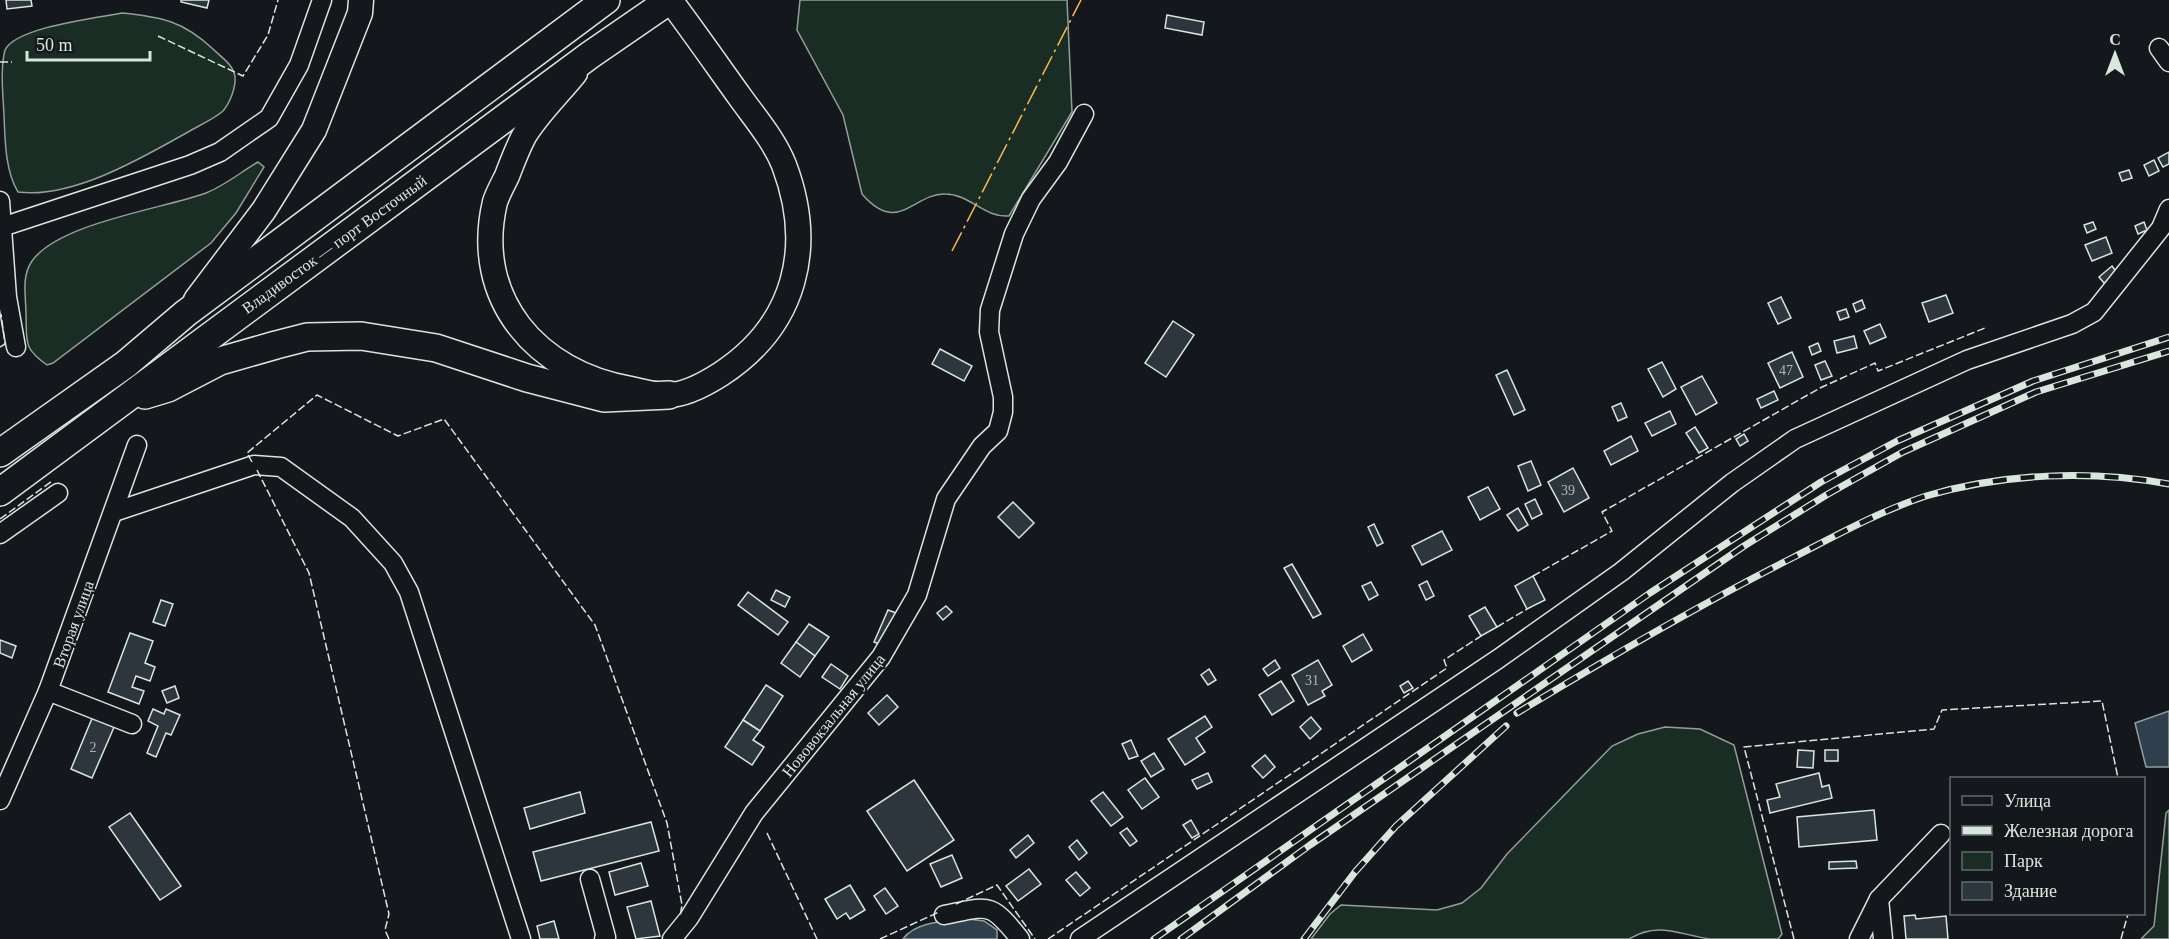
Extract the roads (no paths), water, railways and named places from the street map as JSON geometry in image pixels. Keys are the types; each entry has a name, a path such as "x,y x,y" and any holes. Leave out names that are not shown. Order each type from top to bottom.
{"highway":[{"name":"Владивосток — порт Восточный","path":"0,453 126,364 186,313 606,0"},
{"name":"Владивосток — порт Восточный","path":"0,492 590,55 670,0"},
{"path":"116,405 168,388 220,361 253,351 308,338 350,337 436,348 527,378 604,398 669,395"}],"main road":[{"path":"186,313 264,210 314,130 360,13 361,0"},
{"path":"590,55 525,135 496,200 489,241 500,293 518,328 551,357 585,377 605,384 669,395 705,384 746,358 786,303 797,266 796,218 783,164 764,130 670,0"}],"street":[{"path":"3,227 190,165 220,152 269,118 300,65 322,0"},
{"name":"Нововокзальная улица","path":"672,939 689,918 754,813 881,657 917,595 946,499 982,446 998,431 1003,412 1002,383 989,332 990,310 1023,212 1058,162 1084,114"},
{"path":"0,201 7,297 16,347"},
{"path":"1080,939 1498,659 1621,572 1732,483 1795,439 1967,360 2072,324 2094,312 2161,228 2169,209"},
{"name":"Вторая улица","path":"0,800 48,691 137,445"},
{"path":"114,512 254,465 271,464 296,476 369,535 393,563 409,592 521,939"},
{"path":"0,534 58,493"},
{"path":"48,691 132,724"},
{"path":"1859,939 1879,899 1941,834"},
{"path":"590,879 606,937 603,939"},
{"path":"1879,899 1883,939"},
{"path":"944,915 981,908 1000,913 1020,939"}],"water":[{"path":"2169,711 2169,767 2146,767 2135,723"},
{"path":"968,919 984,921 997,930 997,939 903,939 924,925"}],"railway":[{"path":"1154,939 1650,593 1821,482 1897,441 2033,381 2169,337"},
{"path":"1181,939 1310,845 1744,546 1828,494 1903,452 2036,392 2169,351"},
{"path":"1517,713 1723,594 1859,524 1926,496 1986,482 2047,476 2109,477 2169,484"},
{"path":"1304,939 1355,872 1396,826 1506,726"}]}
